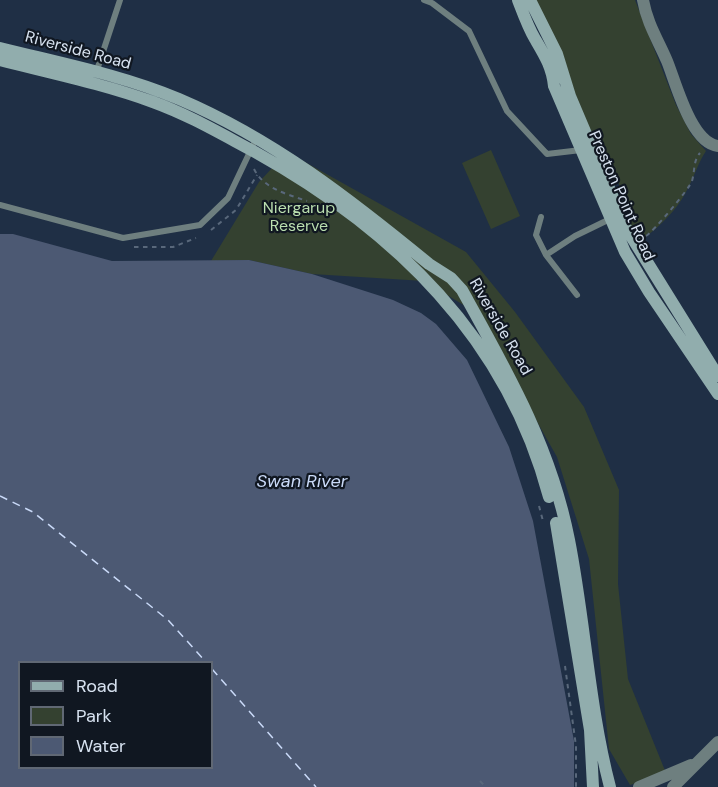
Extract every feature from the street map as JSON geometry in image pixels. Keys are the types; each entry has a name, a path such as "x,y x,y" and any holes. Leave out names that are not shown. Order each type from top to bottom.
{"street":[{"name":"Preston Point Road","path":"518,0 534,38 548,59 554,77 554,86 611,219 649,292 718,394"},
{"name":"Preston Point Road","path":"530,0 557,54 570,96 626,228 718,376"},
{"path":"644,0 653,35 666,60 688,117 703,139 718,146"},
{"name":"Riverside Road","path":"0,48 97,71 178,99 322,192 407,260 436,288 466,324 499,374 533,447 560,536 590,730 593,787"},
{"name":"Riverside Road","path":"0,60 121,91 185,115 252,148 307,168 429,264 451,278 462,290 513,381 546,455 569,539 610,787"},
{"path":"673,787 718,742"},
{"path":"639,787 694,764"}],"lane":[{"path":"92,84 120,0"},
{"path":"424,0 432,3 469,31 507,111 548,154 581,149"},
{"path":"0,205 123,238 200,225 228,198 252,148"},
{"path":"541,217 536,236 546,255 577,295"},
{"path":"546,255 575,236 611,219"}],"path":[{"path":"252,148 257,176 276,190 312,202"},
{"path":"653,232 662,217 689,189 695,160 705,149"},
{"path":"537,498 543,521"},
{"path":"563,656 576,746 576,787"},
{"path":"480,782 486,787"}],"green space":[{"path":"531,0 635,0 676,105 691,134 706,151 679,204 660,225 638,243 621,207 624,196 597,135 589,132"},
{"path":"491,150 520,216 491,229 462,163"},
{"name":"Niergarup Reserve","path":"287,152 466,252 515,312 584,407 619,490 618,584 628,679 666,773 630,785 609,749 589,559 557,457 475,312 424,281 312,274 249,260 211,261 259,182"}],"water":[{"name":"Swan River","path":"0,234 13,234 112,261 249,260 312,274 393,300 421,313 436,324 467,360 509,447 533,521 574,741 574,787 0,787"}],"ferry route":[{"path":"0,496 33,512 168,620 205,661"},
{"path":"213,670 316,787"}]}
